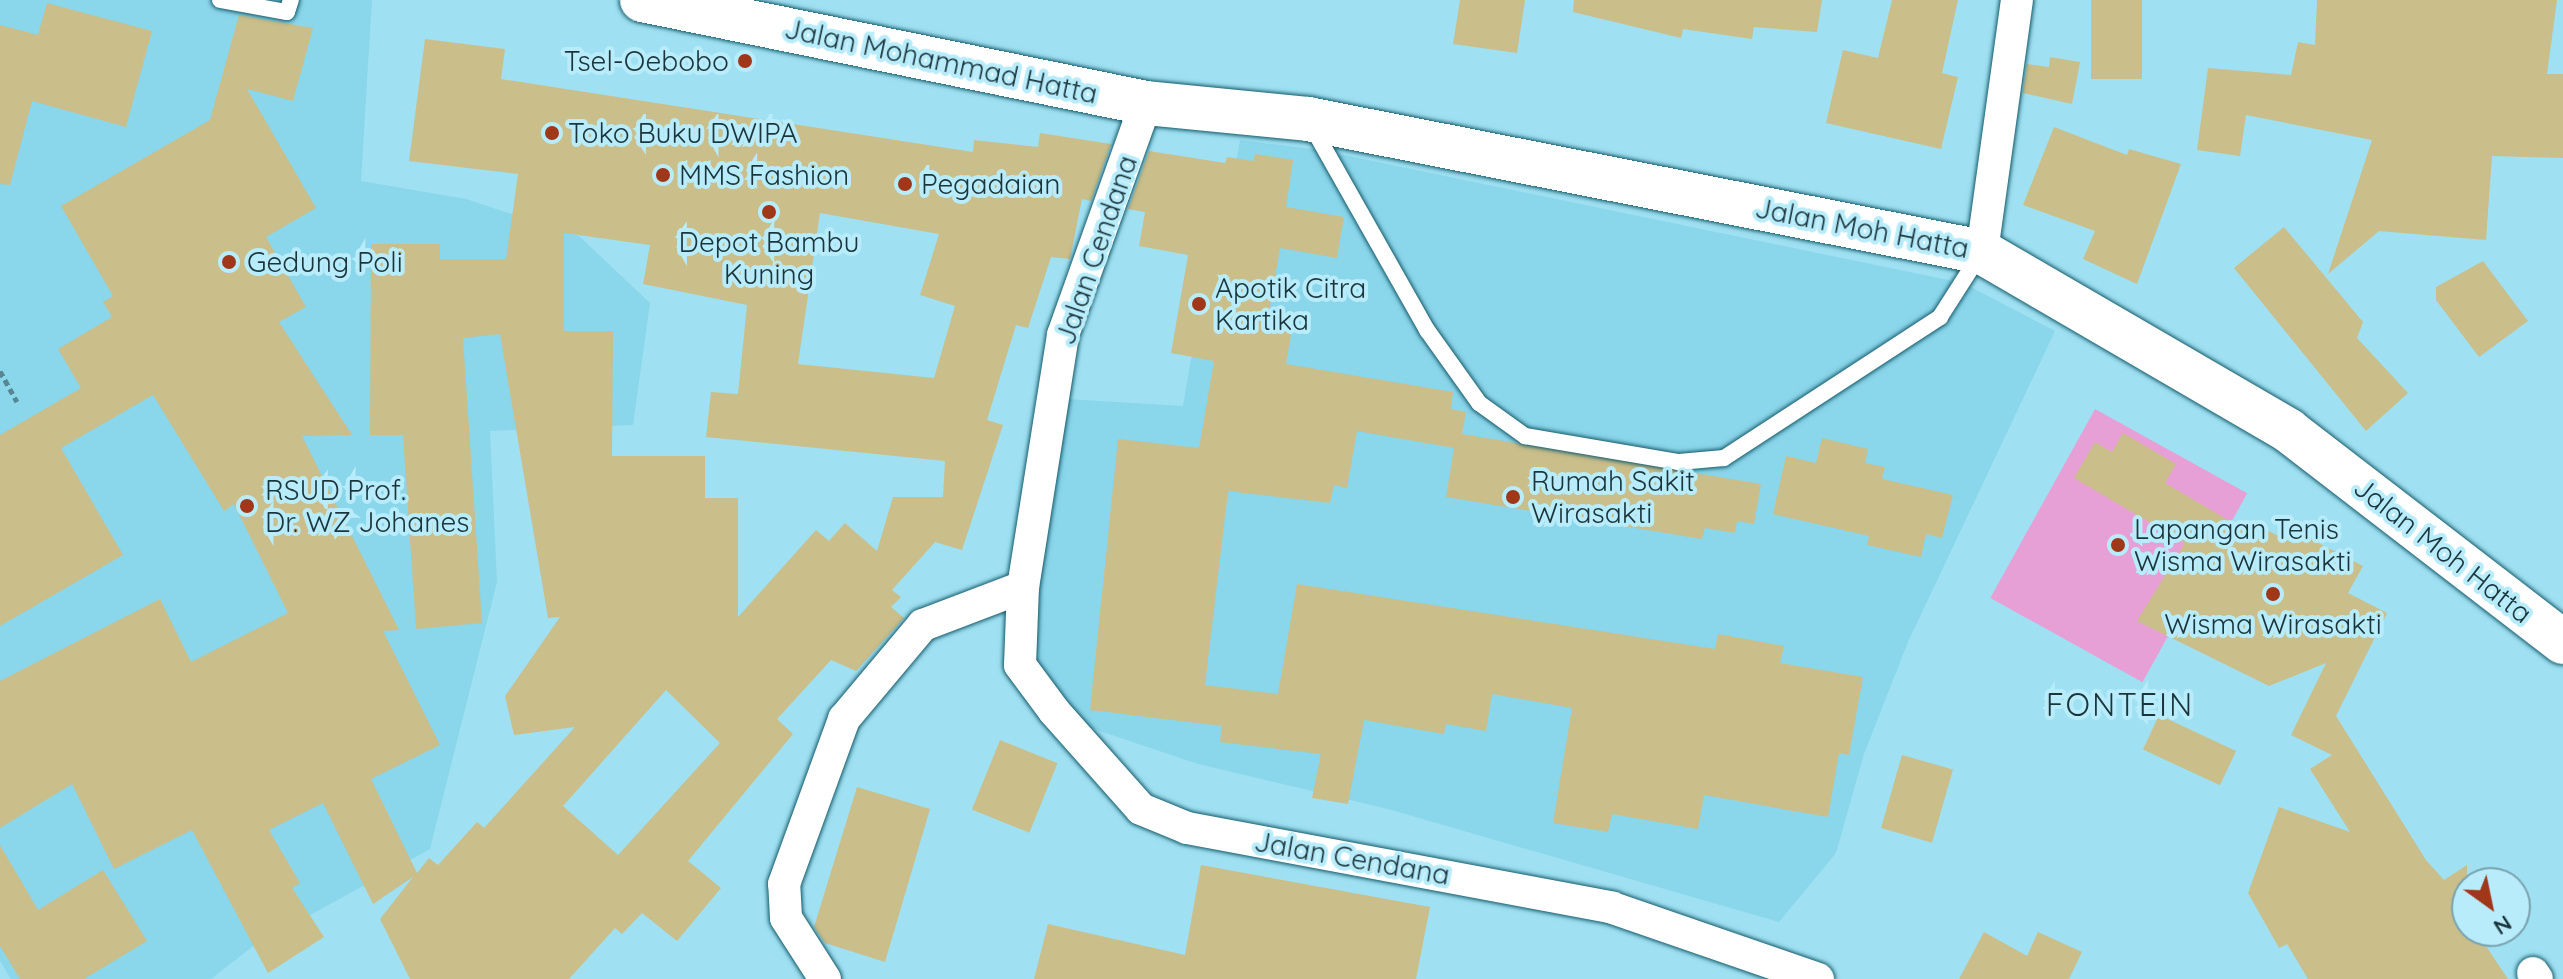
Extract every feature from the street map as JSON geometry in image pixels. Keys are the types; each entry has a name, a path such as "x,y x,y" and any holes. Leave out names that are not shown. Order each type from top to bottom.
{"main road":[{"name":"Jalan Mohammad Hatta","path":"642,0 1146,103"},
{"name":"Jalan Moh Hatta","path":"1146,103 1308,119 1982,252 2289,431 2563,642"}],"street":[{"path":"1982,252 2017,0"},
{"name":"Jalan Cendana","path":"1146,103 1063,335 1023,587 1020,665 1141,809 1187,828 1613,908 1818,979"},
{"path":"825,979 786,918 784,884 844,719 923,625 1023,587"}],"lane":[{"path":"220,0 287,12 291,0"},
{"path":"1308,119 1427,330 1479,403 1525,436 1679,462 1724,458 1940,317 1982,252"}],"path":[{"path":"0,371 17,402"}],"shaded area":[{"name":"RSUD Prof. Dr. WZ Johanes","path":"0,0 372,0 361,181 466,199 579,236 650,303 633,425 490,431 497,582 430,849 252,947 211,979 11,979 0,961"},
{"name":"Rumah Sakit Wirasakti","path":"1240,140 1319,150 1963,283 2055,331 1908,642 1864,754 1836,853 1779,922 1388,809 1198,764 1079,724 1034,660 1034,587 1067,399 1183,406 1191,359 1204,336"},
{"name":"Lapangan Tenis Wisma Wirasakti","path":"2095,409 2247,493 2142,682 1990,598"}],"building":[{"path":"1460,0 1525,0 1517,53 1453,44"},
{"path":"1574,0 1822,0 1817,32 1754,27 1752,39 1683,29 1681,38 1573,12"},
{"path":"1892,0 1958,0 1942,73 1958,77 1941,149 1826,123 1843,50 1878,58"},
{"path":"2091,0 2142,0 2142,79 2091,79"},
{"path":"2317,0 2557,0 2547,74 2563,74 2563,158 2492,156 2486,240 2379,231 2328,274 2372,140 2246,115 2240,156 2197,150 2208,68 2291,75 2298,42 2315,45"},
{"path":"47,3 152,31 126,127 32,101 10,185 0,184 0,25 38,35"},
{"path":"239,15 313,28 293,101 247,89 316,208 266,237 306,307 279,322 352,435 302,436 399,630 383,631 440,745 371,779 417,873 429,858 438,865 477,822 484,828 575,727 514,735 505,696 560,617 548,618 500,334 463,338 482,623 416,629 403,435 370,435 371,244 440,244 440,259 506,259 518,174 409,161 425,39 505,49 501,79 973,152 974,140 1038,147 1040,133 1111,144 1091,201 1082,199 1070,259 1051,257 1028,328 1016,325 987,420 1003,425 962,550 935,542 892,590 901,597 891,607 904,618 856,671 831,660 777,719 793,734 688,861 721,888 677,941 642,913 622,934 615,928 569,979 410,979 380,919 413,877 373,904 323,803 269,830 300,883 292,888 324,937 268,973 192,830 114,869 72,784 0,828 0,681 160,599 191,662 288,613 234,504 224,511 153,395 61,448 123,555 0,626 0,435 81,388 58,349 112,317 103,302 113,296 61,206 210,120","holes":["820,213 939,234 920,295 955,306 934,378 798,364","564,233 650,245 643,284 747,305 738,394 711,392 706,437 945,461 943,497 893,497 877,551 845,523 829,541 816,530 738,617 738,498 705,498 705,456 612,456 613,331 564,331","666,690 720,743 618,855 563,806"]},
{"path":"2050,57 2080,62 2072,104 2023,93 2027,64 2049,67"},
{"path":"2054,127 2127,155 2129,149 2181,164 2137,284 2083,259 2095,231 2023,205"},
{"path":"1149,151 1225,163 1227,157 1253,161 1255,154 1293,160 1286,207 1344,217 1337,258 1280,248 1267,325 1292,329 1286,364 1453,392 1451,409 1466,412 1462,434 1761,484 1754,524 1737,521 1735,533 1705,528 1702,539 1446,497 1454,448 1357,431 1347,488 1334,485 1330,503 1228,491 1205,685 1278,694 1297,584 1715,649 1718,634 1784,646 1780,663 1863,677 1849,755 1839,753 1828,817 1704,795 1698,829 1612,814 1608,832 1553,823 1572,708 1492,694 1486,731 1446,724 1444,734 1364,720 1348,804 1312,798 1321,754 1220,742 1222,726 1090,710 1118,439 1199,448 1214,361 1171,353 1188,255 1139,246 1145,212 1128,209"},
{"path":"2284,227 2363,322 2357,338 2408,393 2366,431 2234,268"},
{"path":"2483,261 2528,321 2479,357 2436,300 2436,287"},
{"path":"2123,433 2176,464 2165,483 2262,540 2267,530 2294,544 2299,533 2363,566 2348,593 2387,613 2336,716 2426,860 2444,880 2451,875 2451,947 2487,947 2508,979 2308,979 2287,944 2279,948 2248,893 2279,807 2350,832 2310,769 2332,755 2291,735 2326,663 2269,686 2137,621 2185,543 2074,478 2095,442 2112,452"},
{"path":"1822,438 1868,449 1865,463 1885,467 1882,479 1953,495 1942,538 1926,534 1921,557 1867,545 1869,536 1773,514 1786,456 1816,463"},
{"path":"2159,715 2236,751 2220,785 2143,749"},
{"path":"1000,740 1057,763 1029,833 972,810"},
{"path":"1902,755 1953,770 1932,843 1881,828"},
{"path":"857,787 930,809 885,962 825,943 814,927"},
{"path":"0,845 38,910 103,870 147,941 84,979 20,979 0,946"},
{"path":"1201,865 1430,907 1416,979 1034,979 1048,924 1185,955"},
{"path":"1984,932 2027,956 2038,932 2082,952 2069,979 1959,979"}],"place":[{"name":"Tsel-Oebobo","path":"745,61"},
{"name":"Toko Buku DWIPA","path":"552,133"},
{"name":"MMS Fashion","path":"663,175"},
{"name":"Pegadaian","path":"905,184"},
{"name":"Depot Bambu Kuning","path":"769,212"},
{"name":"Gedung Poli","path":"229,262"},
{"name":"Apotik Citra Kartika","path":"1199,304"},
{"name":"Rumah Sakit Wirasakti","path":"1513,497"},
{"name":"RSUD Prof. Dr. WZ Johanes","path":"247,506"},
{"name":"Lapangan Tenis Wisma Wirasakti","path":"2118,545"},
{"name":"Wisma Wirasakti","path":"2273,594"}],"district":[{"name":"FONTEIN","path":"2120,704"}]}
